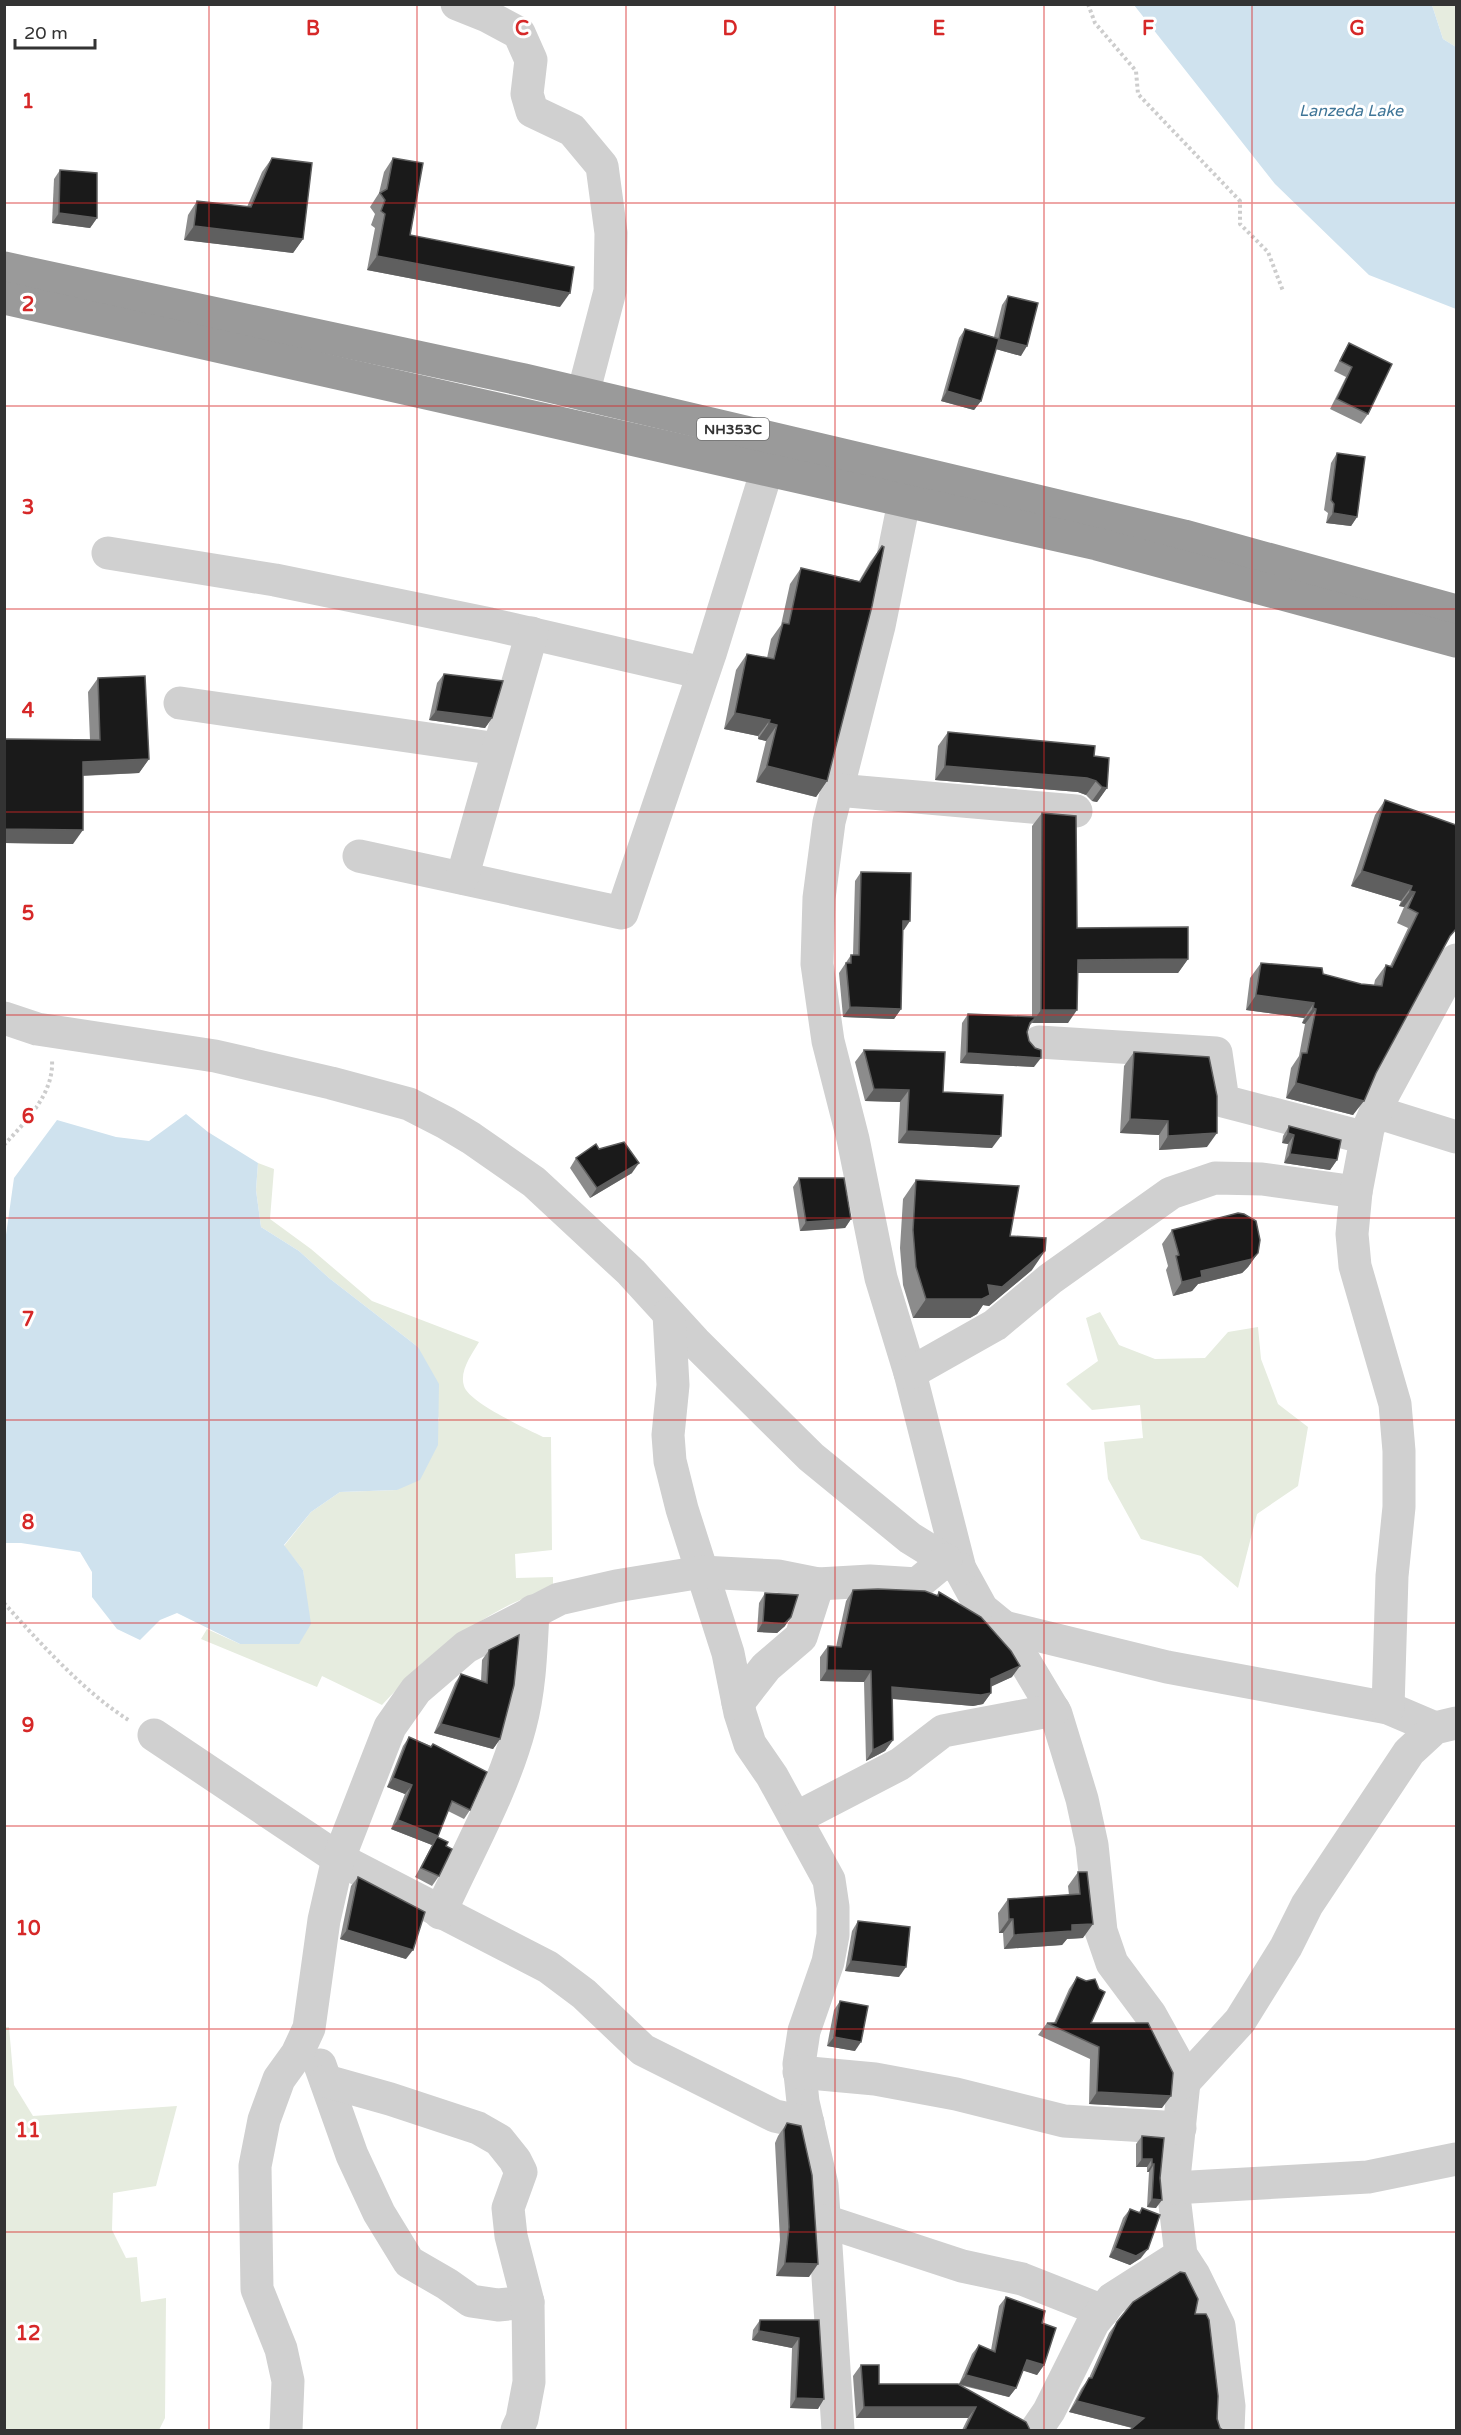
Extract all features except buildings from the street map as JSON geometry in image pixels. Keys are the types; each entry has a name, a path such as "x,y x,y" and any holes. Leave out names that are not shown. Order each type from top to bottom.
{"highway":[{"name":"NH353C","path":"4,268 583,394 772,455"},
{"name":"NH353C","path":"4,298 772,455 907,486 1184,536 1456,610"},
{"name":"NH353C","path":"907,486 1097,544 1456,640"}],"street":[{"path":"457,4 487,16 519,33 531,60 527,94 532,111 572,130 602,166 611,233 610,291 583,394"},
{"path":"359,856 622,913 703,673 772,455"},
{"path":"907,486 879,626 829,822 819,898 817,964 828,1041 853,1138 881,1278 910,1373 953,1565 982,1609 1004,1627 1054,1710 1070,1756 1092,1845 1104,1942 1112,1963 1150,2014 1175,2059 1184,2082 1173,2188 1180,2254 1194,2275 1219,2325 1229,2406 1228,2430"},
{"path":"108,553 275,580 532,633 703,673"},
{"path":"462,878 532,633"},
{"path":"180,703 498,749"},
{"path":"837,790 1076,811"},
{"path":"1388,1708 1392,1576 1399,1507 1399,1451 1395,1404 1355,1266 1352,1234 1356,1192 1371,1125 1456,960"},
{"path":"4,1018 50,1031 215,1056 331,1083 410,1104 471,1138 534,1182 631,1272 669,1314 811,1457 910,1538 953,1565"},
{"path":"1039,1042 1216,1053 1223,1101 1456,1137"},
{"path":"910,1373 995,1325 1050,1279 1117,1229 1171,1193 1215,1178 1262,1179 1356,1192"},
{"path":"669,1314 673,1385 668,1435 670,1461 682,1509 728,1653 738,1703 750,1744 796,1818 829,1880 833,1907 833,1935 828,1962 804,2031 799,2072 822,2185 838,2430"},
{"path":"286,2430 288,2381 281,2349 257,2289 255,2166 264,2120 279,2079 302,2044 309,2028 324,1920 339,1859 390,1727 416,1690 466,1647 558,1599 582,1593 702,1572 778,1576 818,1584 870,1581 917,1584 953,1565"},
{"path":"738,1703 766,1667 801,1637 818,1584"},
{"path":"440,1913 498,1791 521,1725 530,1676 533,1611"},
{"path":"1004,1627 1167,1667 1388,1708 1446,1725"},
{"path":"796,1818 900,1764 943,1731 1054,1710"},
{"path":"1184,2082 1240,2021 1286,1947 1307,1905 1409,1752 1446,1725"},
{"path":"154,1735 339,1859 548,1967 584,1994 643,2050 775,2116 808,2123"},
{"path":"302,2044 316,2057 357,2165 379,2213 409,2262 471,2301 498,2305 528,2302"},
{"path":"799,2072 875,2079 956,2094 1064,2121 1180,2128"},
{"path":"326,2081 390,2098 478,2128 499,2140 515,2160 521,2172 508,2208 511,2236 528,2302 529,2382 522,2419 517,2430"},
{"path":"1173,2188 1368,2176 1456,2159"},
{"path":"825,2220 962,2266 1022,2279 1103,2311"},
{"path":"1036,2430 1049,2411 1094,2323 1112,2299 1180,2254"}],"path":[{"path":"1088,4 1095,23 1136,71 1138,94 1240,201 1240,224 1268,252 1283,291"},
{"path":"4,1145 36,1109 53,1073 50,1031"},
{"path":"4,1603 39,1642 112,1710 154,1735"}],"shaded area":[{"path":"1432,5 1456,5 1456,47 1443,39"},
{"path":"258,1163 274,1169 270,1219 311,1249 372,1301 479,1342 463,1374 464,1386 468,1393 512,1421 543,1437 551,1437 552,1550 515,1554 516,1578 553,1577 553,1589 514,1603 474,1625 410,1676 382,1705 322,1676 317,1687 201,1639 207,1629 240,1644 305,1592 303,1570 284,1546 311,1512 340,1492 397,1490 439,1420 418,1347 329,1278 299,1251 261,1227 256,1190"},
{"path":"1100,1312 1119,1345 1155,1359 1205,1358 1228,1332 1258,1327 1261,1359 1278,1404 1308,1427 1298,1486 1257,1514 1238,1588 1201,1556 1141,1539 1108,1479 1104,1442 1143,1438 1140,1405 1092,1410 1066,1384 1098,1361 1086,1318"},
{"path":"5,2027 9,2027 14,2085 33,2116 177,2106 156,2186 113,2193 112,2230 126,2258 137,2257 141,2302 166,2298 165,2418 159,2430 5,2430"}],"water":[{"name":"Lanzeda Lake","path":"1134,5 1432,5 1443,39 1456,47 1456,309 1369,275 1275,184"},
{"path":"186,1114 208,1132 258,1163 256,1190 261,1227 299,1251 329,1278 418,1347 439,1384 438,1445 420,1480 397,1490 340,1492 311,1512 284,1545 303,1570 311,1624 299,1644 240,1644 177,1613 160,1620 140,1640 117,1629 92,1597 92,1572 80,1552 21,1543 5,1543 5,1242 14,1178 57,1120 116,1137 149,1141"}]}
